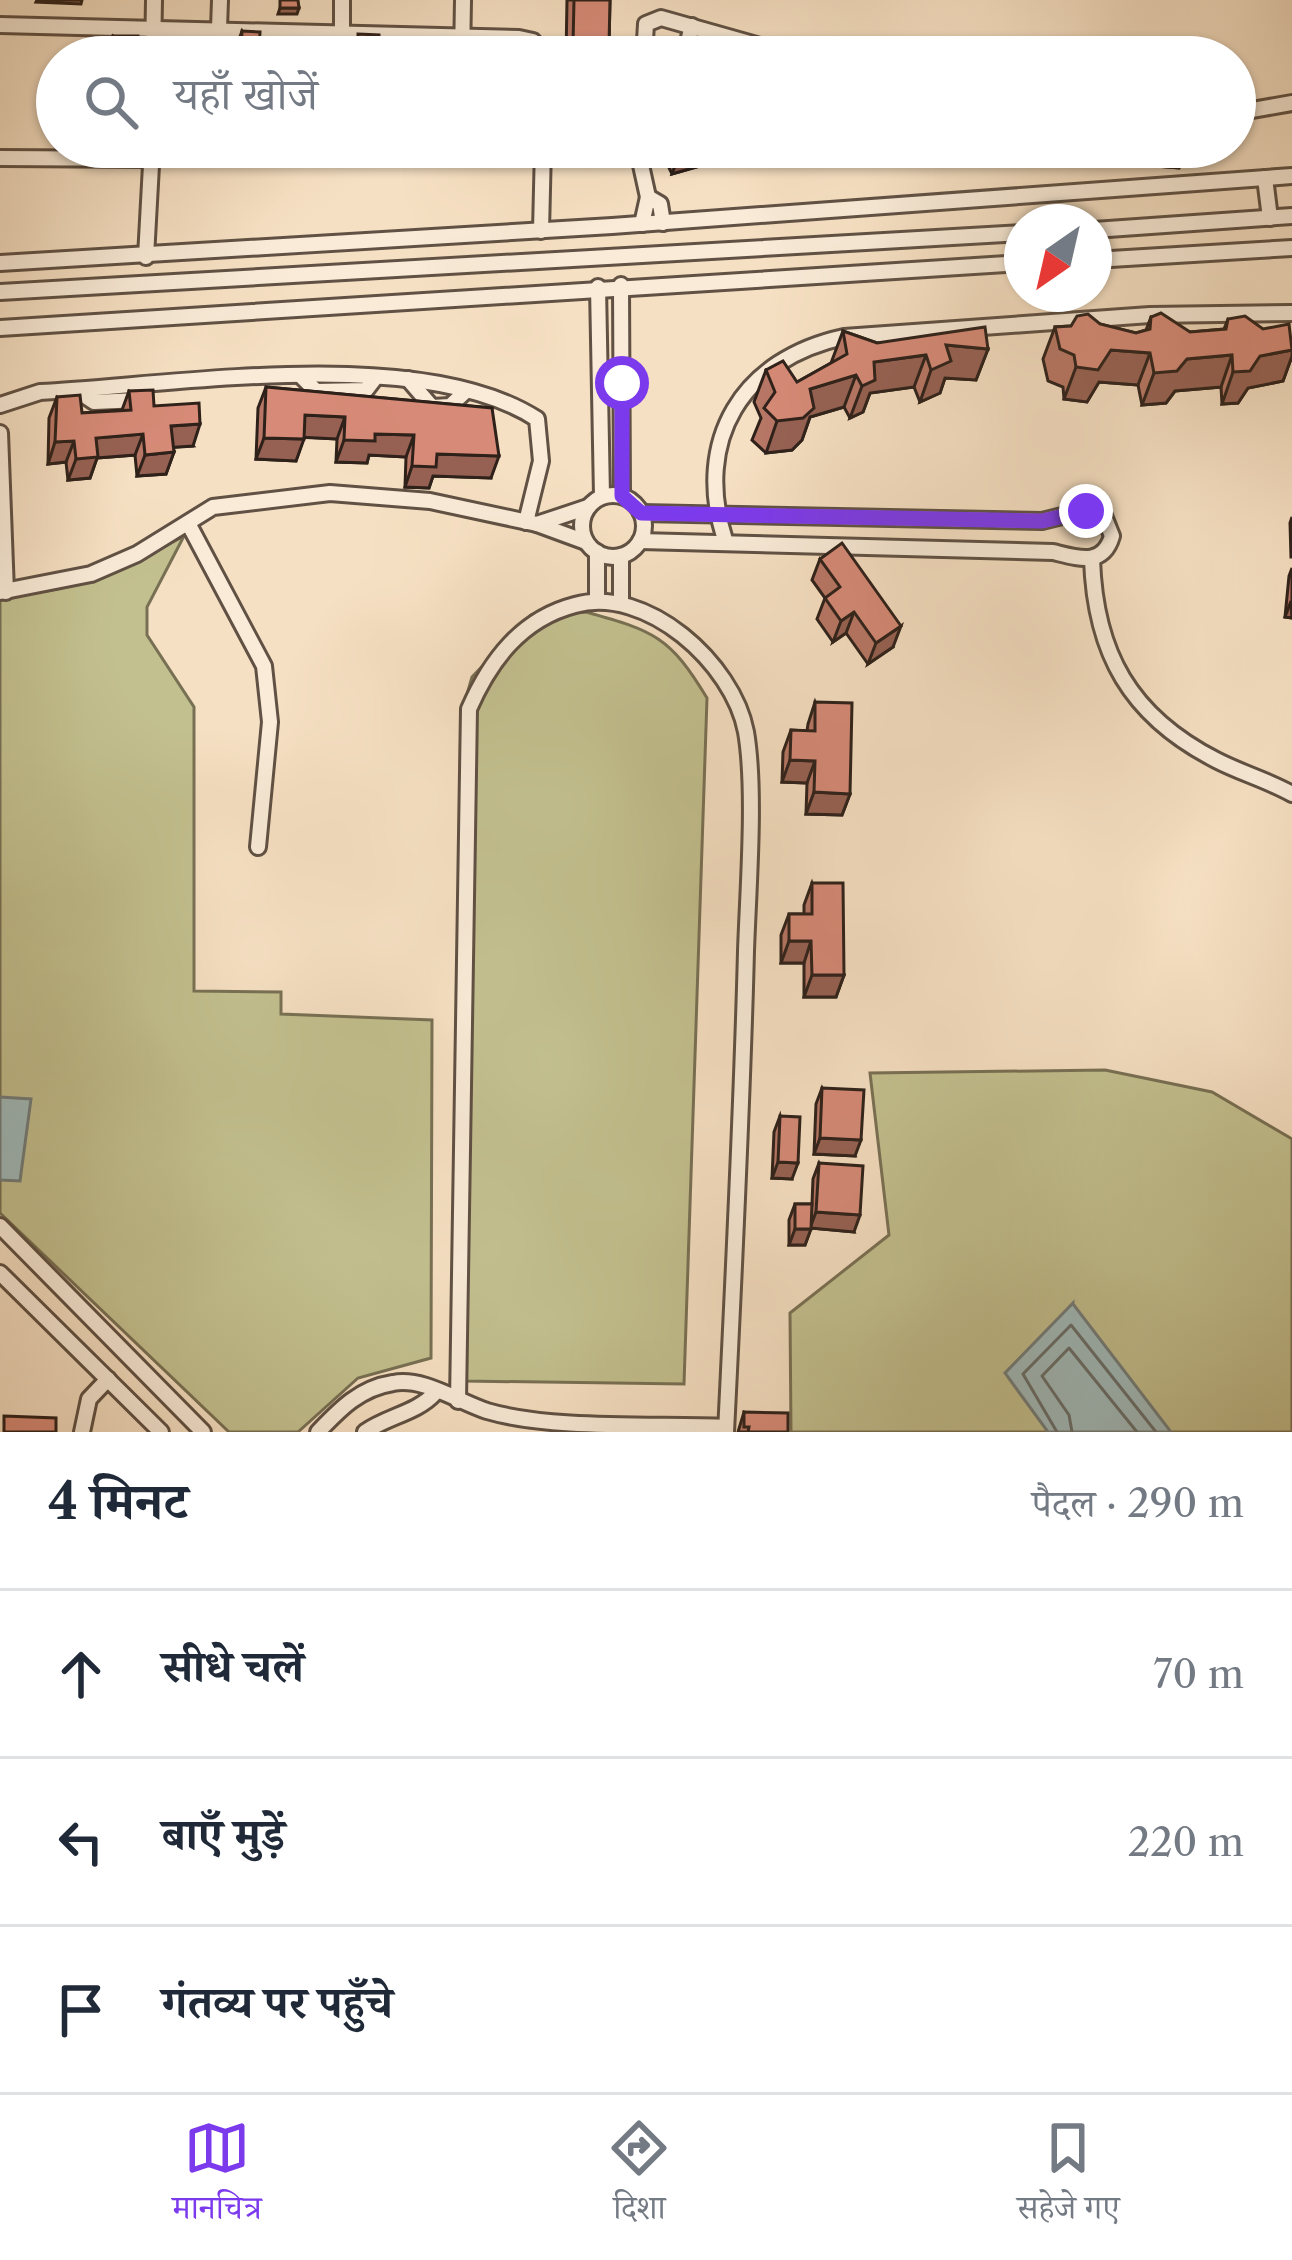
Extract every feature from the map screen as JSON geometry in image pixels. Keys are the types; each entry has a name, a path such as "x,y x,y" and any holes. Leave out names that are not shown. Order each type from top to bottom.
{"street":[{"path":"154,0 154,36"},
{"path":"219,36 220,0"},
{"path":"342,0 342,29"},
{"path":"463,0 463,35"},
{"path":"647,36 649,20 727,36"},
{"path":"0,25 342,29 475,36"},
{"path":"689,36 692,26"},
{"path":"1256,109 1292,104"},
{"path":"0,158 36,157"},
{"path":"152,168 152,257"},
{"path":"541,231 542,168"},
{"path":"642,168 649,197 642,224"},
{"path":"0,263 663,223 1292,176"},
{"path":"1265,178 1270,218"},
{"path":"649,197 659,204 663,223"},
{"path":"1112,229 1292,216"},
{"path":"0,292 1004,234"},
{"path":"1112,259 1292,248"},
{"path":"2,328 598,286 1004,264"},
{"path":"621,285 622,496"},
{"path":"598,286 602,496"},
{"path":"724,540 715,510 712,470 722,427 779,361 810,344 844,337 1150,315 1292,313"},
{"path":"0,405 24,394 76,390 94,402 146,400 156,386 302,377 316,391 366,390 376,377 466,391 525,412 541,428 532,523"},
{"path":"407,379 432,407 451,406 466,391"},
{"path":"600,382 622,383"},
{"path":"0,433 3,592 91,574 137,554 213,507 330,493 430,501 532,523 620,556"},
{"path":"532,523 588,507 602,496 622,496 641,513 715,510 1042,521 1086,511 1104,516 1112,536 1102,555 1092,559 1036,552 724,540 640,541 620,556"},
{"path":"588,507 581,524 591,547 596,598"},
{"path":"640,541 641,513"},
{"path":"188,523 264,666 270,722 258,847"},
{"path":"620,556 621,600"},
{"path":"1092,559 1094,611 1114,665 1138,702 1174,736 1292,794"},
{"path":"318,1432 353,1397 388,1383 416,1381 435,1393 458,1401 516,1418 611,1427 726,1429 740,1203 746,732 728,682 684,638 621,600 596,598 563,608 503,648 469,709 458,1401"},
{"path":"0,1226 203,1432"},
{"path":"0,1273 161,1432"},
{"path":"82,1432 89,1400 108,1379"},
{"path":"365,1432 388,1415 424,1406 435,1393"}],"shaded area":[{"path":"184,536 147,607 147,635 194,707 194,991 281,992 281,1014 432,1020 431,1358 358,1378 298,1432 229,1432 0,1213 0,595 75,585"},
{"path":"586,612 659,639 707,698 684,1384 464,1381 463,708 472,677 531,615"},
{"path":"1105,1070 1212,1092 1292,1139 1292,1432 791,1432 790,1313 889,1235 870,1073"}],"water":[{"path":"0,1097 31,1099 20,1181 0,1180"},
{"path":"1073,1303 1171,1432 1048,1432 1005,1373"}],"building":[{"path":"280,0 298,0 299,8 280,8"},
{"path":"574,0 610,0 609,36 573,36"},
{"path":"1161,313 1190,332 1226,329 1228,319 1245,316 1263,329 1289,324 1292,350 1260,356 1250,371 1233,372 1232,355 1187,359 1177,371 1154,373 1150,353 1111,350 1098,370 1076,367 1074,355 1060,349 1055,327 1071,326 1077,316 1088,314 1100,324 1136,333 1150,329 1151,317"},
{"path":"985,327 988,349 946,345 951,361 931,370 926,355 874,362 875,380 862,386 856,375 810,389 814,408 803,418 777,421 764,408 775,392 766,370 783,361 797,382 847,354 843,331 877,343"},
{"path":"266,387 492,408 499,456 437,454 436,467 412,466 414,435 375,434 375,441 344,440 345,417 305,415 304,439 264,438"},
{"path":"153,390 154,406 199,403 200,424 171,426 174,452 145,455 143,434 96,438 98,457 76,459 74,441 55,442 57,397 80,395 82,413 131,410 129,391"},
{"path":"842,543 901,626 876,643 854,612 841,621 825,598 840,587 820,559"},
{"path":"815,702 852,703 850,794 814,792 815,761 790,760 791,730 815,731"},
{"path":"812,883 843,883 844,975 812,975 811,941 789,941 789,914 812,914"},
{"path":"822,1088 864,1090 861,1140 820,1138"},
{"path":"780,1116 800,1117 798,1163 778,1162"},
{"path":"819,1163 863,1166 860,1215 816,1212"},
{"path":"795,1204 812,1204 811,1229 795,1229"},
{"path":"744,1412 788,1413 788,1432 748,1432"},
{"path":"4,1416 56,1418 56,1432 4,1432"}],"route":[{"path":"622,383 622,496 641,513 715,510 1042,521 1086,511"}]}
